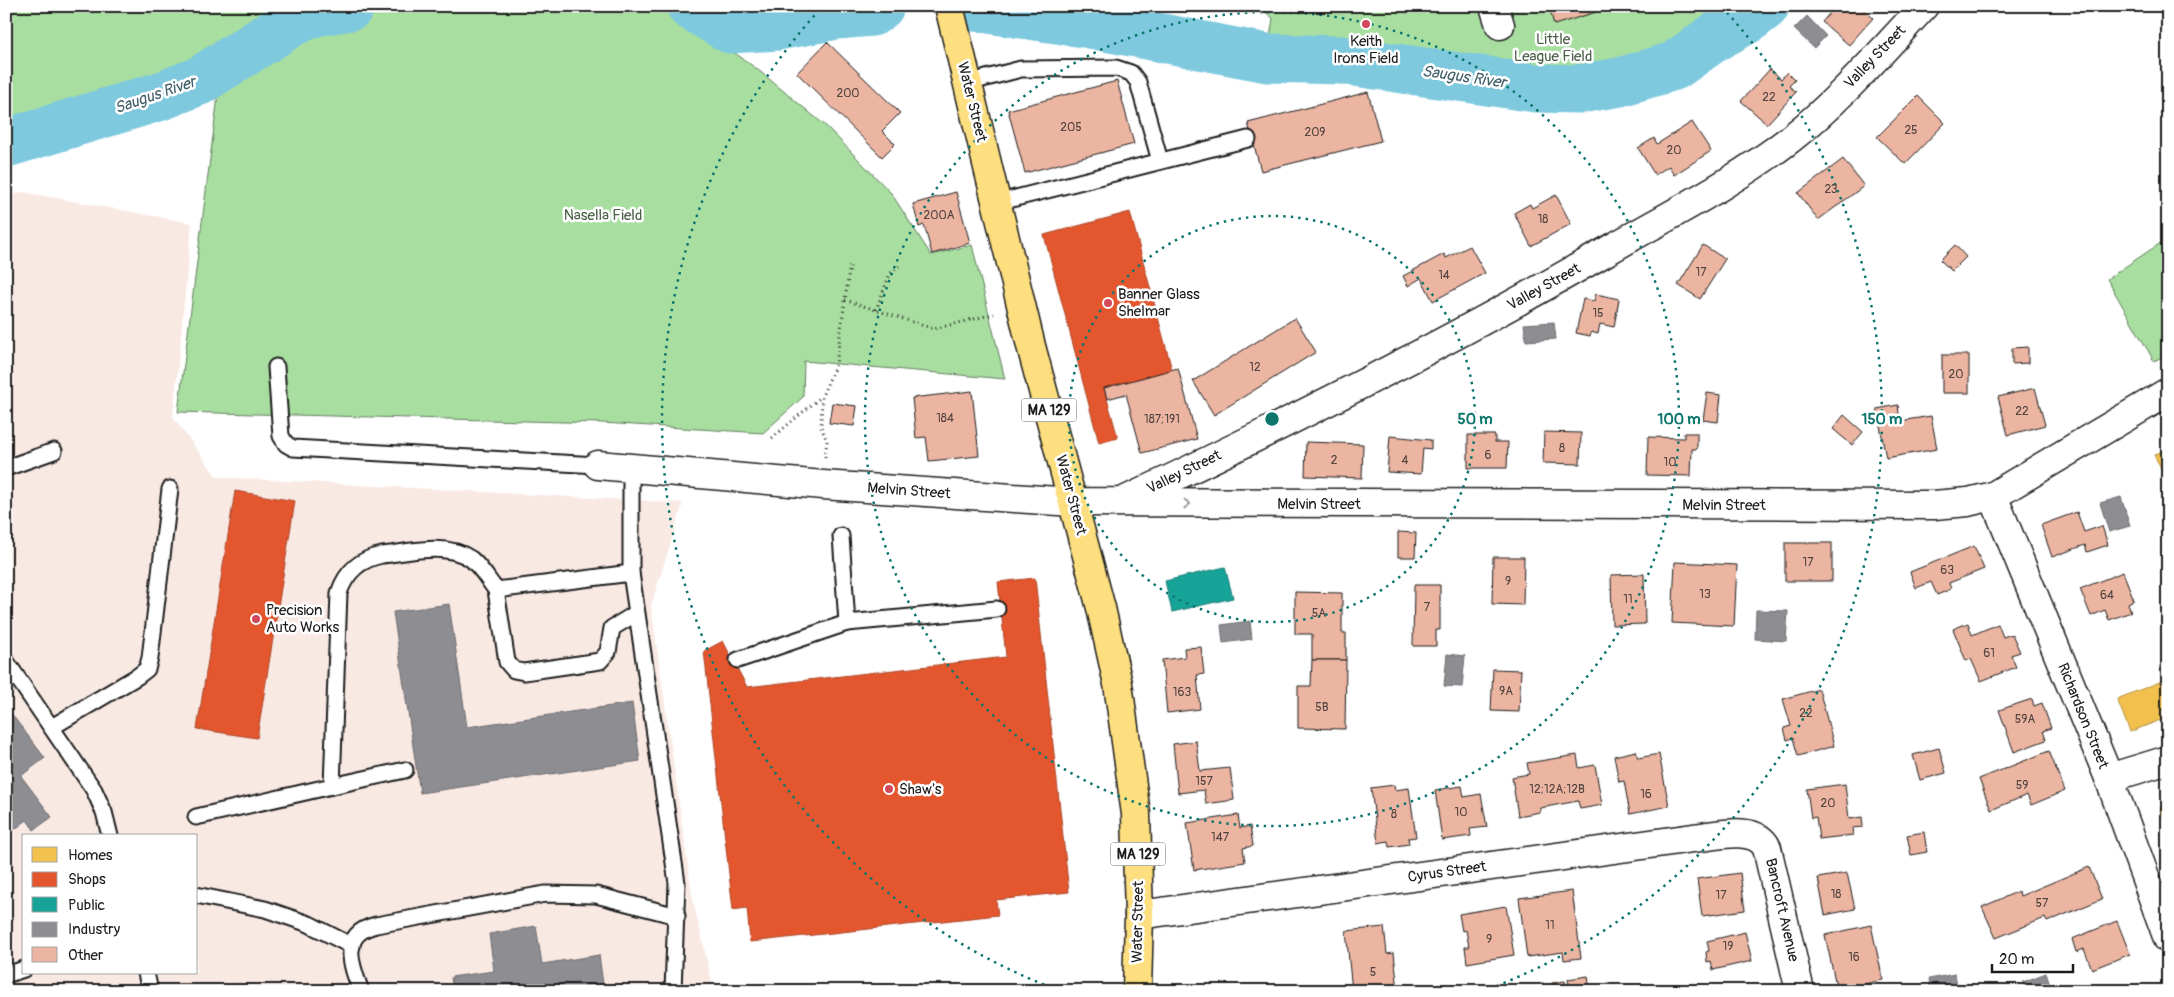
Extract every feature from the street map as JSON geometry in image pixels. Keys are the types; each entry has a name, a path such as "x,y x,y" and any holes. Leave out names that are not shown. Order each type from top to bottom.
{"main road":[{"name":"Water Street","path":"952,18 1031,346 1101,608 1125,724 1136,814 1139,915 1136,991"}],"street":[{"name":"Valley Street","path":"1120,503 1209,461 1448,341 1576,269 1741,172 1788,140 1820,113 1924,6"},
{"name":"Melvin Street","path":"598,465 823,486 1073,502 1934,505 1968,502 1993,496 2168,392"},
{"name":"Melvin Street","path":"1209,461 1222,493 1232,500 1250,504"},
{"name":"Richardson Street","path":"1993,496 2109,778 2168,939"},
{"path":"2109,778 2168,760"},
{"name":"Cyrus Street","path":"1139,915 1693,838 1745,833 1755,835"},
{"name":"Bancroft Avenue","path":"1755,835 1763,840 1767,848 1800,991"}],"lane":[{"path":"967,83 1022,69 1116,68 1127,71 1138,82 1160,161"},
{"path":"996,203 1248,139"},
{"path":"276,367 281,436 286,444 293,448 598,465"},
{"path":"6,468 54,451"},
{"path":"631,468 630,573 677,883 677,916 672,977 674,991"},
{"path":"52,728 138,676 148,665 170,489"},
{"path":"841,536 847,623"},
{"path":"332,786 339,593 346,577 358,564 373,556 444,550 458,552 471,559 496,590 507,662 514,670 521,672 600,661 608,652 612,628 635,614"},
{"path":"496,590 630,573"},
{"path":"738,660 847,623 997,609"},
{"path":"6,661 94,790 104,812 110,834"},
{"path":"196,817 405,770"},
{"path":"361,991 351,965 350,955 352,946 360,934 372,926 544,894 596,895 677,916"},
{"path":"198,895 265,909 309,924 352,946"},
{"path":"6,975 22,969"},
{"path":"146,974 150,991"}],"path":[{"path":"823,486 827,441 821,427 822,397 836,364 850,265"},
{"path":"876,310 890,274 900,266"},
{"path":"846,300 934,329 994,314"},
{"path":"772,438 822,397"}],"shaded area":[{"path":"23,192 192,223 173,417 217,477 683,503 651,606 693,901 714,991 6,991 6,196"}],"green space":[{"name":"Nasella Field","path":"6,6 662,6 721,43 757,69 827,127 891,193 931,255 972,245 1005,379 804,361 803,397 763,433 602,423 178,412 219,88 197,96 43,137 6,150"},
{"name":"Little League Field","path":"1257,6 1765,6 1748,19 1715,37 1674,66 1620,82 1579,89 1536,88 1341,60 1267,58 1273,18"},
{"path":"2168,238 2168,354 2154,361 2107,279"}],"building: Homes":[{"path":"2168,448 2168,481 2154,455"},
{"path":"2162,681 2168,695 2168,708 2160,711 2163,719 2130,732 2117,699"},
{"path":"2168,806 2168,828 2160,808"}],"building: Shops":[{"name":"Banner Glass Shelmar","path":"1130,212 1172,370 1104,388 1118,438 1099,443 1044,235"},
{"path":"235,491 295,501 257,738 197,729"},
{"name":"Shaw's","path":"1035,578 1069,892 996,900 998,915 750,942 747,908 733,910 704,651 723,641 747,687 1006,657 998,582"}],"building: Public":[{"path":"1225,567 1233,598 1172,612 1165,581"}],"building: Industry":[{"path":"1807,16 1826,36 1814,48 1794,29"},
{"path":"1554,322 1556,339 1526,341 1524,324"},
{"path":"2121,497 2130,526 2109,532 2100,503"},
{"path":"449,604 467,727 632,703 640,761 420,793 393,612"},
{"path":"1756,610 1788,611 1786,641 1755,639"},
{"path":"1250,621 1252,639 1223,643 1221,625"},
{"path":"1447,654 1465,656 1462,687 1444,686"},
{"path":"6,707 45,758 21,776 52,817 34,830 27,820 6,836"},
{"path":"536,926 542,964 599,955 604,991 453,991 451,977 494,971 489,934"},
{"path":"2046,973 2052,991 2026,991 2023,982"},
{"path":"1955,974 1958,991 1931,991 1929,979"}],"building: Other":[{"path":"1549,6 1594,6 1596,12 1554,25"},
{"path":"1836,6 1859,6 1873,18 1849,45 1822,22"},
{"path":"827,42 900,113 882,131 895,144 882,157 797,73"},
{"path":"1770,69 1781,79 1787,72 1795,80 1789,86 1796,92 1767,124 1741,101"},
{"path":"1117,81 1134,144 1025,173 1008,110"},
{"path":"1368,92 1381,141 1261,171 1248,123"},
{"path":"1918,96 1945,123 1905,164 1877,137"},
{"path":"1692,122 1711,151 1674,175 1669,166 1655,175 1638,148 1654,138 1657,144"},
{"path":"1843,159 1864,186 1818,220 1798,193"},
{"path":"956,192 970,243 932,254 924,225 919,227 913,204"},
{"path":"1556,195 1571,224 1531,246 1514,213 1530,204 1532,208"},
{"path":"1703,245 1725,259 1700,299 1678,285"},
{"path":"1955,245 1966,257 1952,271 1940,260"},
{"path":"1470,246 1485,273 1433,301 1421,278 1408,286 1403,276 1444,254 1446,258"},
{"path":"1596,294 1619,299 1614,327 1600,324 1598,334 1591,332 1590,336 1576,333 1583,299 1594,301"},
{"path":"1295,318 1316,352 1214,415 1193,381"},
{"path":"2028,347 2028,363 2012,364 2012,348"},
{"path":"1942,355 1969,355 1969,393 1942,393"},
{"path":"1178,368 1197,439 1142,453 1126,394 1107,399 1104,388"},
{"path":"2035,388 2045,425 2008,435 1998,397"},
{"path":"972,391 979,456 929,461 926,437 916,438 912,398"},
{"path":"1707,393 1721,395 1718,422 1703,420"},
{"path":"832,403 857,406 854,426 829,423"},
{"path":"1898,405 1900,421 1931,416 1937,449 1886,458 1877,409"},
{"path":"1844,415 1863,432 1852,445 1833,429"},
{"path":"1544,432 1581,433 1580,464 1543,463"},
{"path":"1684,433 1697,433 1697,449 1692,449 1691,476 1647,475 1648,437 1684,438"},
{"path":"1468,435 1495,435 1495,442 1508,442 1507,468 1468,468"},
{"path":"1390,436 1431,440 1431,449 1423,448 1421,474 1387,472"},
{"path":"1306,442 1363,444 1362,478 1305,476"},
{"path":"2077,512 2084,532 2102,526 2108,545 2087,552 2085,545 2052,557 2041,525"},
{"path":"1398,532 1416,533 1415,557 1398,557"},
{"path":"1785,543 1832,543 1832,581 1785,581"},
{"path":"1974,546 1984,569 1949,583 1951,589 1937,595 1931,582 1916,588 1910,572"},
{"path":"1493,557 1524,557 1523,605 1492,604"},
{"path":"1675,562 1737,565 1734,626 1672,623"},
{"path":"2123,572 2134,600 2128,603 2131,612 2109,620 2105,610 2091,616 2080,589"},
{"path":"1644,574 1645,624 1612,625 1611,575"},
{"path":"1414,585 1440,585 1440,630 1436,630 1436,646 1413,646"},
{"path":"1295,592 1342,593 1342,633 1346,633 1346,660 1312,660 1312,634 1295,634"},
{"path":"1968,623 1972,635 1998,624 2003,637 2012,634 2020,652 2011,655 2016,667 1981,681 1971,659 1966,661 1953,629"},
{"path":"1201,647 1204,674 1197,675 1200,709 1167,713 1162,660 1185,657 1184,648"},
{"path":"1312,660 1346,660 1345,729 1298,728 1298,686 1311,686"},
{"path":"1493,669 1521,670 1519,712 1491,711"},
{"path":"1819,689 1834,746 1798,756 1793,738 1787,740 1784,728 1791,726 1783,699"},
{"path":"2032,699 2034,706 2042,703 2051,728 2043,731 2046,740 2014,752 1999,710"},
{"path":"1196,741 1200,771 1230,768 1234,800 1206,804 1204,790 1178,793 1173,744"},
{"path":"1939,748 1946,773 1920,780 1913,755"},
{"path":"1636,751 1638,758 1659,754 1669,806 1630,814 1624,781 1619,782 1614,756"},
{"path":"2049,751 2065,791 2031,805 2027,795 1991,810 1979,779"},
{"path":"1577,755 1579,768 1595,765 1602,805 1580,809 1578,801 1540,808 1540,812 1518,816 1512,777 1529,774 1527,763"},
{"path":"1845,784 1849,819 1862,817 1863,827 1852,828 1853,835 1819,839 1816,817 1811,818 1807,789"},
{"path":"1394,785 1395,790 1409,788 1416,837 1408,838 1409,844 1389,847 1388,841 1378,843 1371,788"},
{"path":"1462,786 1464,797 1481,794 1487,827 1470,829 1471,836 1442,840 1435,790"},
{"path":"1238,815 1240,828 1250,826 1253,846 1243,848 1245,862 1194,870 1187,823"},
{"path":"1924,832 1927,852 1911,855 1907,835"},
{"path":"2089,867 2102,899 2047,922 2045,918 1996,938 1982,907 2019,891 2020,896"},
{"path":"1740,873 1745,910 1702,916 1697,879"},
{"path":"1847,873 1855,909 1825,915 1818,878"},
{"path":"1572,891 1581,958 1564,960 1563,952 1527,957 1519,898"},
{"path":"1506,906 1514,955 1467,963 1465,947 1469,947 1466,930 1462,931 1459,914"},
{"path":"2117,921 2130,954 2092,969 2084,949 2076,952 2072,939"},
{"path":"1871,925 1883,980 1837,990 1825,935"},
{"path":"1384,927 1387,954 1394,953 1398,991 1352,991 1346,931"},
{"path":"1745,932 1752,961 1713,970 1711,961 1707,962 1706,952 1709,951 1707,941"},
{"path":"1588,976 1590,991 1570,991 1568,979"},
{"path":"1565,981 1567,991 1553,991 1552,983"}],"waterway":[{"name":"Saugus River","path":"6,143 161,96 199,81 292,22 315,12 350,6"},
{"name":"Saugus River","path":"691,6 730,29 778,26 837,15 872,12 880,6"},
{"name":"Saugus River","path":"968,6 1084,23 1267,58 1341,60 1536,88 1579,89 1620,82 1674,66 1715,37 1748,19 1765,6"}],"place":[{"name":"Keith Irons Field","path":"1366,24"},
{"name":"Banner Glass Shelmar","path":"1108,303"},
{"name":"Precision Auto Works","path":"256,619"},
{"name":"Shaw's","path":"889,789"}]}
